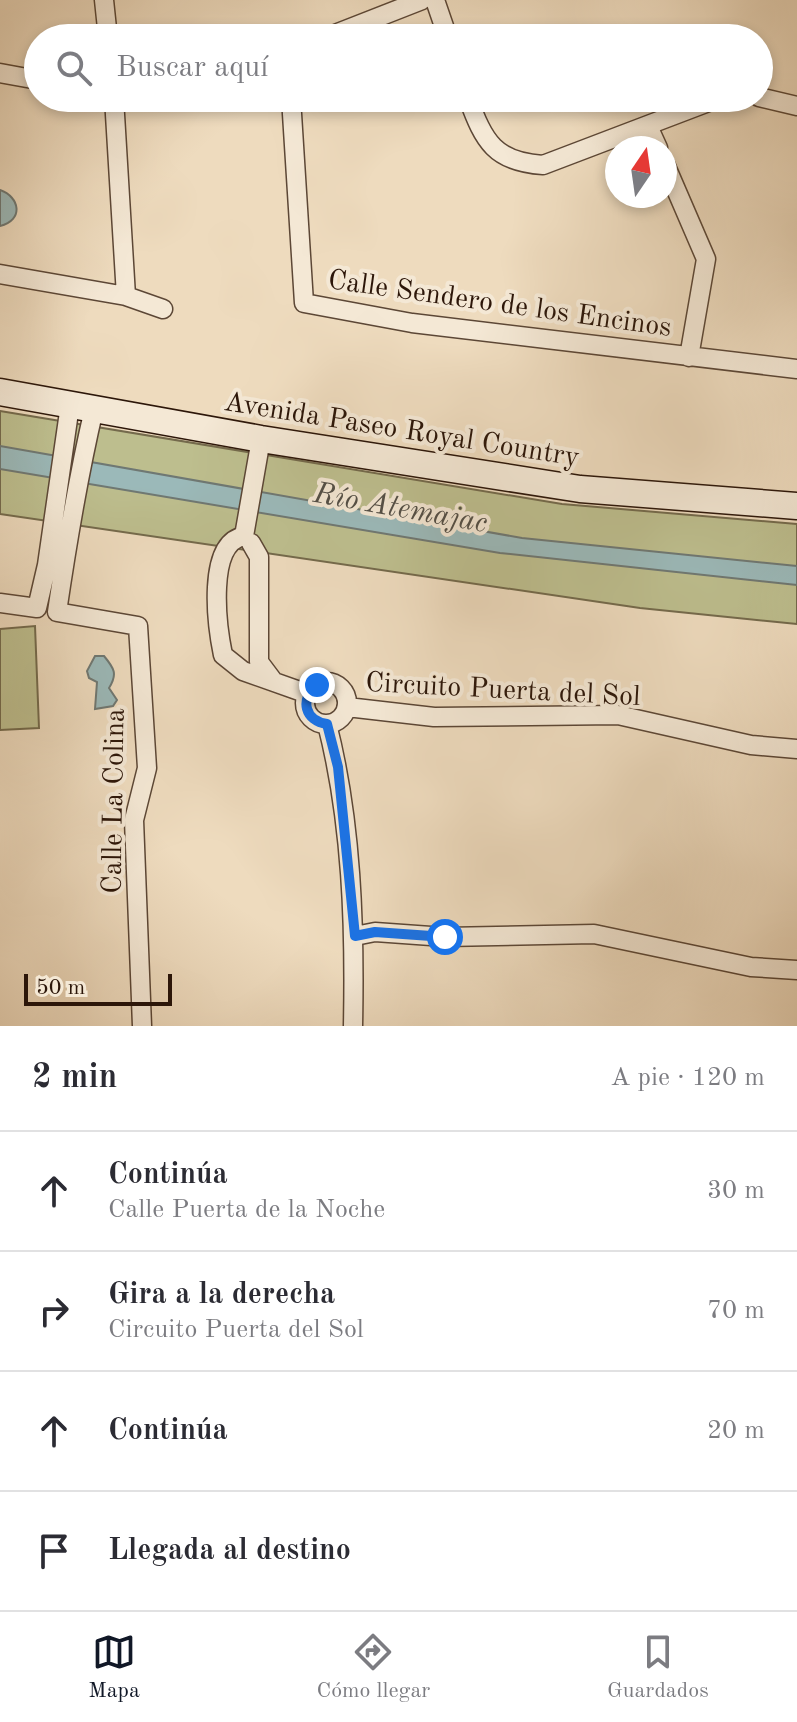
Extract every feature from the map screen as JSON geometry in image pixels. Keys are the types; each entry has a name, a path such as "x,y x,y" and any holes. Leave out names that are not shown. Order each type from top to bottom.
{"street":[{"path":"104,0 107,24"},
{"path":"361,24 422,0"},
{"path":"435,0 443,24"},
{"path":"0,73 24,77"},
{"path":"773,100 797,106"},
{"path":"115,112 126,296"},
{"name":"Calle Sendero de los Encinos","path":"292,112 304,303 412,323 797,369"},
{"path":"474,112 490,147 514,163 543,165 684,112"},
{"path":"648,126 653,136"},
{"path":"677,192 706,259 689,357"},
{"path":"0,274 126,296 163,309"},
{"name":"Avenida Paseo Royal Country","path":"0,392 80,419 259,450 580,489 797,506"},
{"name":"Calle La Colina","path":"0,603 37,608 64,504 80,419"},
{"path":"251,666 259,557 244,536 259,450"},
{"name":"Calle La Colina","path":"64,504 73,523 57,612 138,626 147,768 134,820 142,1026"},
{"path":"244,536 224,549 217,590 223,655 251,666 276,684 308,694"},
{"path":"317,685 335,685 345,694 347,707 340,719 327,724 309,715 308,694 317,685"},
{"name":"Circuito Puerta del Sol","path":"347,707 375,713 434,717 618,715 751,745 797,749"},
{"path":"327,724 338,767 355,936 353,1026"},
{"path":"355,936 375,932 445,937 594,934 736,964 797,970"}],"green space":[{"path":"0,411 562,504 797,524 797,624 640,608 0,514"},
{"path":"35,626 39,728 0,730 0,629"}],"water":[{"path":"0,190 12,198 16,214 0,226"},
{"path":"0,446 522,538 797,566 797,585 500,553 0,469"},
{"path":"95,656 104,656 112,668 114,675 109,688 117,700 113,706 95,709 97,682 89,678 87,671"}],"route":[{"path":"317,685 308,694 306,708 314,720 327,724 338,767 355,936 375,932 445,937"}],"water label":[{"name":"Río Atemajac","path":"401,507"}]}
